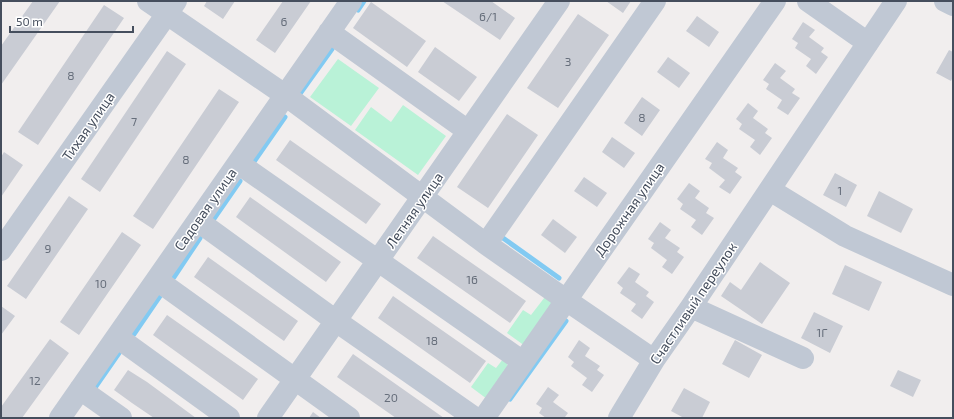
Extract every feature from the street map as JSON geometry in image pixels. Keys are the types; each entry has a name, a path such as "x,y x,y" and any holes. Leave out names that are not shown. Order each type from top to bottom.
{"street":[{"path":"148,1 171,7 422,198 654,360"},
{"name":"Садовая улица","path":"60,418 351,1"},
{"name":"Летняя улица","path":"268,418 559,1"},
{"path":"486,244 655,1"},
{"name":"Дорожная улица","path":"484,418 775,1"},
{"path":"808,1 868,43"},
{"name":"Счастливый переулок","path":"622,417 654,360 896,1"},
{"path":"945,1 953,5"},
{"name":"Тихая улица","path":"1,250 171,7"},
{"path":"329,32 468,131"},
{"path":"238,163 377,262 523,362"},
{"path":"770,190 845,236 953,285"},
{"path":"198,220 475,418"},
{"path":"157,280 349,418"},
{"path":"691,307 803,358"},
{"path":"117,337 230,418"},
{"path":"80,389 121,418"}],"green space":[{"path":"338,59 379,88 351,126 310,97"},
{"path":"403,105 446,136 418,175 355,130 371,107 391,122"},
{"path":"548,293 555,300 525,346 507,333 523,310 531,315"},
{"path":"503,359 507,363 508,368 487,399 471,387 488,363 496,368"}],"building":[{"path":"33,1 60,1 1,85 1,46"},
{"path":"207,1 235,1 223,19 204,6"},
{"path":"283,1 311,1 275,53 256,40"},
{"path":"442,1 491,1 515,18 500,40"},
{"path":"606,1 631,1 623,13"},
{"path":"371,2 426,41 407,67 353,28"},
{"path":"104,5 124,18 38,145 18,132"},
{"path":"578,14 609,35 558,108 527,88"},
{"path":"697,16 719,32 709,47 686,31"},
{"path":"803,22 815,30 809,37 824,48 821,52 828,57 816,74 806,66 811,59 795,48 798,43 792,39"},
{"path":"435,47 477,77 459,101 418,72"},
{"path":"949,50 953,52 953,77 951,81 936,73"},
{"path":"167,51 186,64 100,192 81,179"},
{"path":"668,57 690,73 679,88 657,72"},
{"path":"775,63 786,71 780,78 795,89 792,93 800,98 788,115 777,108 782,100 766,89 769,84 763,80"},
{"path":"219,89 239,102 153,229 133,216"},
{"path":"642,97 660,110 642,136 624,123"},
{"path":"748,103 758,111 753,118 768,129 765,133 772,138 760,155 750,147 755,140 739,129 742,124 736,119"},
{"path":"507,114 538,135 488,208 457,187"},
{"path":"612,137 635,153 624,168 602,152"},
{"path":"290,140 381,204 366,224 276,160"},
{"path":"717,142 728,150 723,158 738,168 735,172 742,177 730,194 719,187 725,180 709,168 712,163 705,159"},
{"path":"4,152 23,165 1,197 1,157"},
{"path":"835,173 857,185 846,207 823,195"},
{"path":"584,177 607,193 597,207 574,191"},
{"path":"689,183 700,191 695,198 709,208 706,213 714,218 702,235 691,227 696,220 680,209 683,204 677,199"},
{"path":"879,191 913,209 901,233 867,216"},
{"path":"69,196 88,209 26,299 7,286"},
{"path":"250,197 341,262 326,282 236,217"},
{"path":"553,219 577,237 565,253 541,235"},
{"path":"660,222 671,230 665,238 680,248 677,252 684,257 672,274 662,267 667,260 651,248 654,243 648,239"},
{"path":"122,232 141,245 79,335 60,322"},
{"path":"433,236 526,301 510,323 417,258"},
{"path":"208,257 298,321 284,341 194,277"},
{"path":"760,262 790,283 762,324 721,296 730,282 741,290"},
{"path":"845,265 882,282 869,311 832,294"},
{"path":"629,267 640,274 635,282 649,292 646,296 654,302 642,319 631,311 636,304 620,293 623,288 617,283"},
{"path":"393,296 486,361 470,383 378,318"},
{"path":"1,306 15,316 1,335"},
{"path":"814,312 843,326 830,353 801,338"},
{"path":"167,315 258,379 243,400 153,335"},
{"path":"50,339 69,353 22,418 1,418 1,407"},
{"path":"579,340 590,348 585,356 600,366 597,370 604,375 592,392 582,385 587,378 571,366 574,362 568,357"},
{"path":"735,340 762,355 749,378 722,364"},
{"path":"353,354 444,418 396,418 337,377"},
{"path":"128,370 196,418 154,418 132,403 114,390"},
{"path":"898,370 921,380 913,397 890,386"},
{"path":"548,387 559,395 553,402 568,413 565,417 567,418 546,418 539,413 542,408 536,404"},
{"path":"684,388 710,402 702,418 684,418 671,411"},
{"path":"313,412 321,418 309,418"}],"waterway":[{"path":"358,10 364,1"},
{"path":"299,95 332,49"},
{"path":"253,163 285,117"},
{"path":"213,220 240,181"},
{"path":"174,277 200,238"},
{"path":"503,238 559,278"},
{"path":"134,334 160,296"},
{"path":"510,399 566,321"},
{"path":"94,389 119,353"}]}
